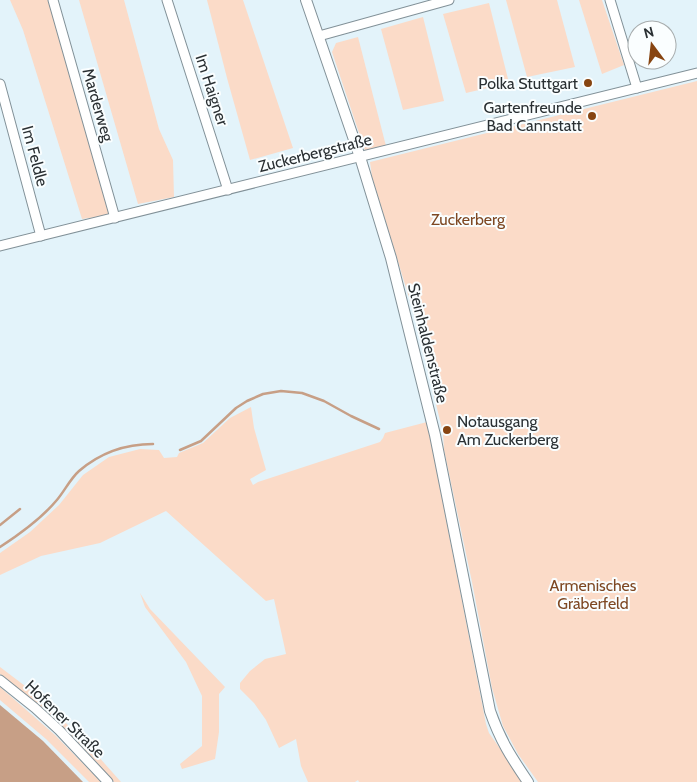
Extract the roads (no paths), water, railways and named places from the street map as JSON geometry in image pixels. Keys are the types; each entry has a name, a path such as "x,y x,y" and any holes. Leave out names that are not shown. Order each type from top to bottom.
{"street":[{"name":"Marderweg","path":"53,0 115,218"},
{"name":"Im Haigner","path":"167,0 228,190"},
{"name":"Steinhaldenstraße","path":"306,0 360,157 391,258 435,434 490,711 502,743 528,782"},
{"path":"319,36 449,0"},
{"path":"610,0 638,88"},
{"name":"Zuckerbergstraße","path":"0,246 697,73"},
{"name":"Im Feldle","path":"0,84 41,236"},
{"name":"Hofener Straße","path":"0,680 59,730 108,782"}],"waterway":[{"path":"180,450 201,441 236,408 247,401 263,394 281,391 302,393 324,401 379,429"},
{"path":"0,547 22,532 50,508 76,474 87,465 96,459 123,448 153,444"},
{"path":"0,525 20,509"}],"place":[{"name":"Polka Stuttgart","path":"588,83"},
{"name":"Gartenfreunde Bad Cannstatt","path":"592,116"},
{"name":"Notausgang Am Zuckerberg","path":"447,430"}],"park label":[{"name":"Zuckerberg","path":"468,219"},
{"name":"Armenisches Gräberfeld","path":"593,594"}]}
